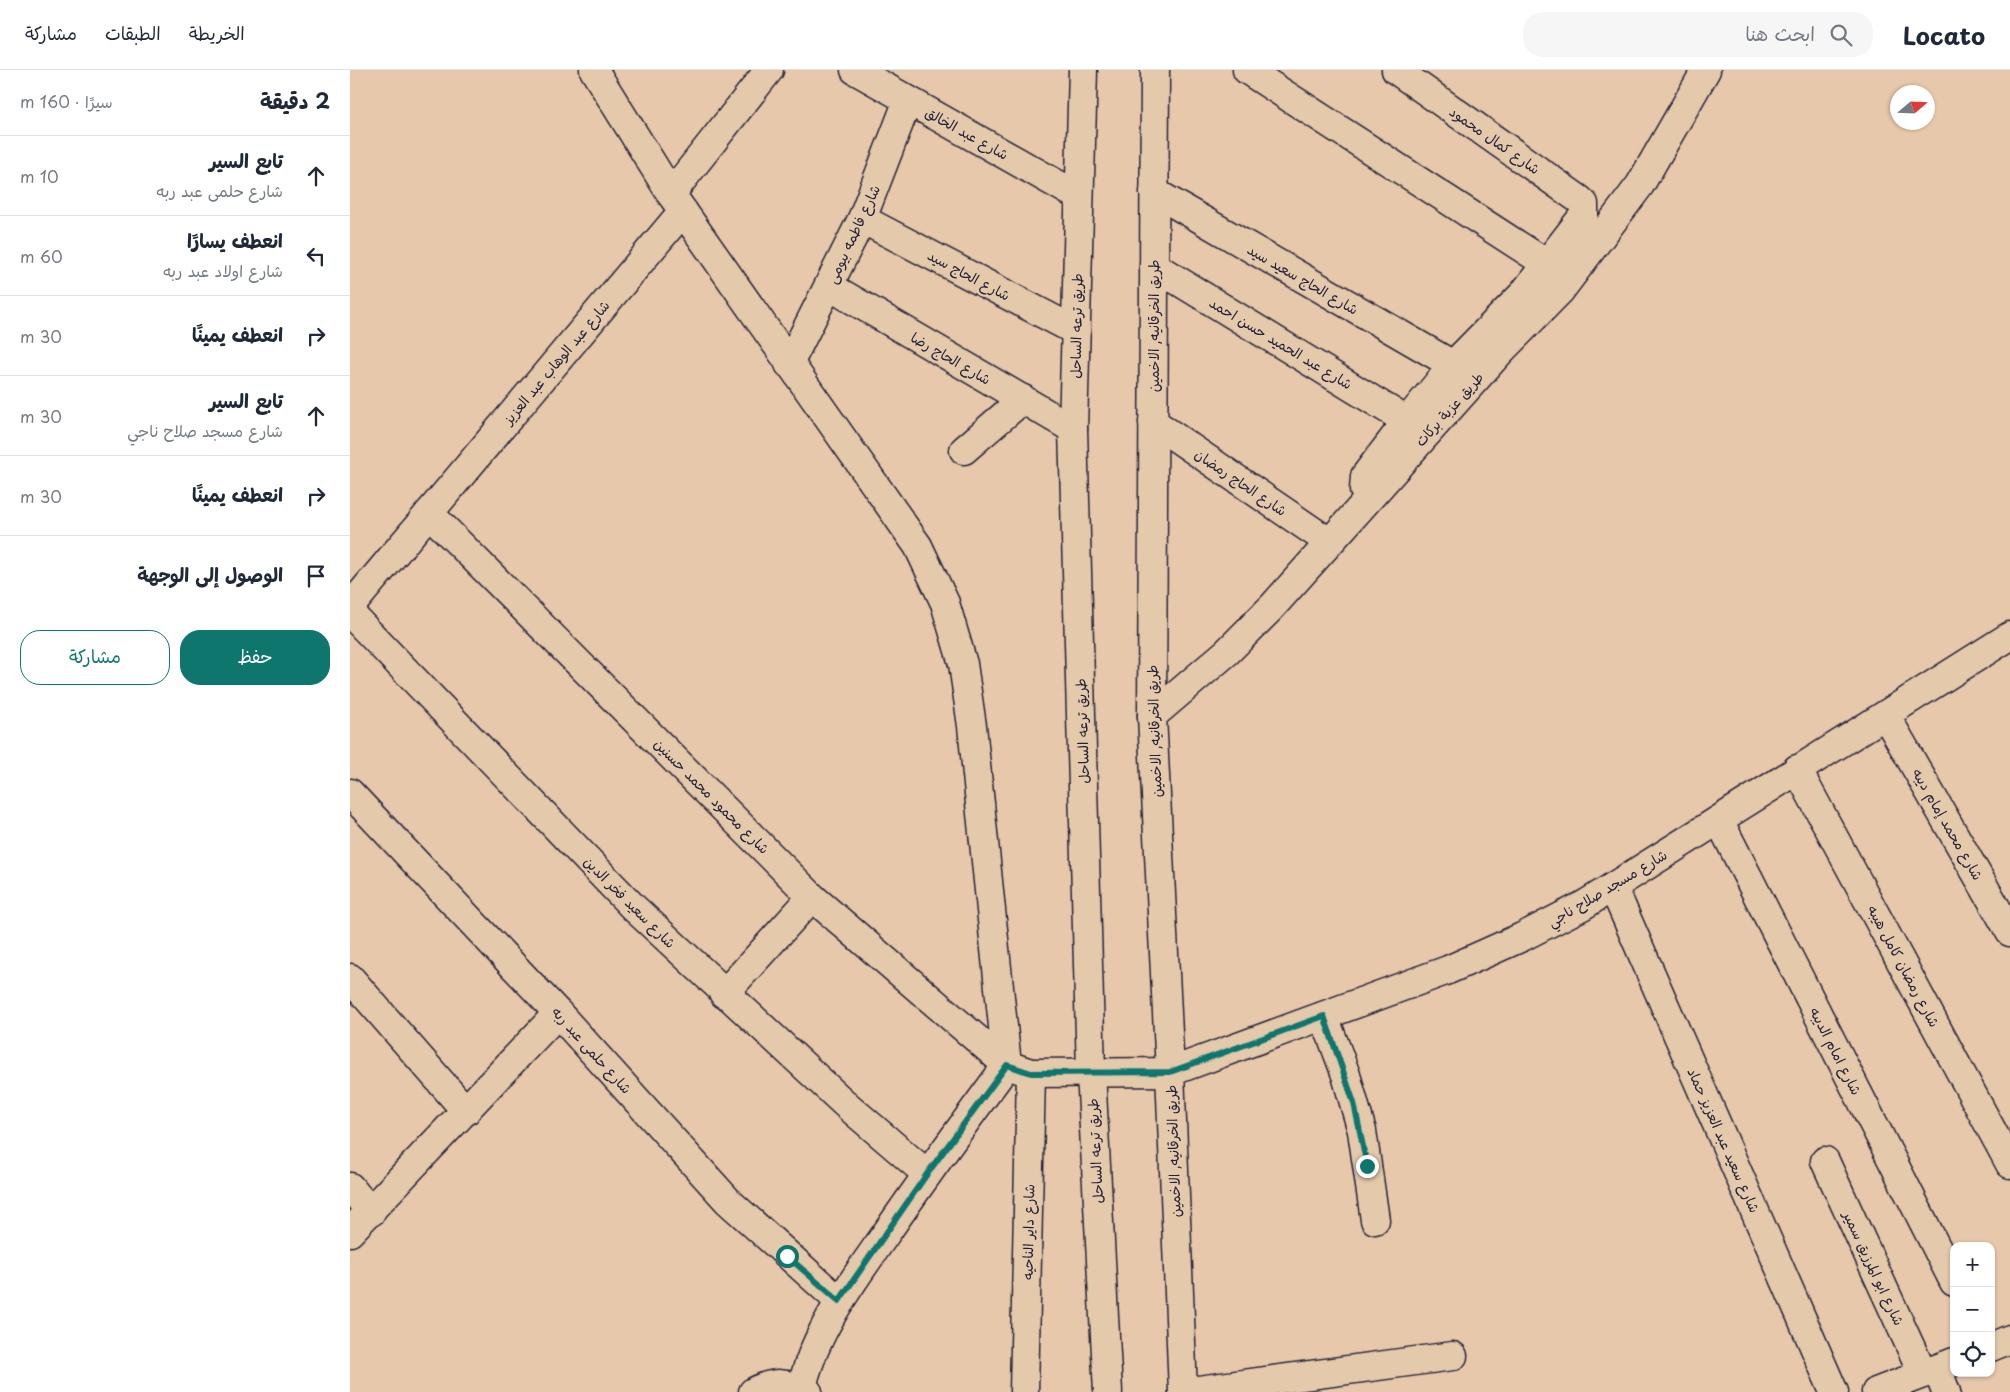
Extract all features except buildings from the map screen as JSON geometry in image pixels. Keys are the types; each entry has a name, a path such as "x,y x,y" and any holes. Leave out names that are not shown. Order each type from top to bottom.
{"street":[{"name":"شارع داير الناحيه","path":"594,70 677,202 918,546 945,603 963,664 1019,1069 1024,1392"},
{"name":"شارع عبد الوهاب عبد العزيز","path":"350,607 429,513 677,202 769,70"},
{"name":"شارع عبد الخالق","path":"854,70 1078,196"},
{"name":"طريق الخرقانيه, الاخمين","path":"1155,70 1152,716 1170,1072 1183,1392"},
{"path":"1247,70 1547,264 1522,294 1452,365 1365,476 1363,487 1369,497"},
{"name":"شارع كمال محمود","path":"1396,70 1584,204 1584,215 1547,264"},
{"name":"طريق عزبة بركات","path":"1152,716 1227,652 1272,607 1500,352 1560,291 1640,185 1706,70"},
{"name":"طريق ترعه الساحل","path":"1079,72 1074,429 1091,1072 1108,1392"},
{"name":"شارع فاطمه بيومى","path":"789,364 862,219 908,100"},
{"name":"شارع الحاج سعيد سيد","path":"1154,192 1452,365"},
{"name":"شارع الحاج سيد","path":"862,219 1076,331"},
{"name":"شارع عبد الحميد حسن احمد","path":"1154,266 1408,421"},
{"name":"شارع الحاج رضا","path":"829,286 1074,429"},
{"path":"964,450 1023,400"},
{"name":"شارع الحاج رمضان","path":"1153,422 1329,542"},
{"name":"شارع محمود محمد حسنين","path":"429,513 812,896 1019,1069"},
{"name":"شارع سعيد فخر الدين","path":"350,613 633,907 724,994 843,1102 927,1174"},
{"name":"شارع مسجد صلاح ناجي","path":"1019,1069 1091,1072 1170,1072 1457,966 1522,937 1584,905 2010,636"},
{"name":"شارع محمد إمام ديبه","path":"1886,716 2010,932"},
{"name":"شارع رمضان كامل هيبه","path":"1797,769 2010,1164"},
{"name":"شارع حلمى عبد ربه","path":"350,793 558,1013 728,1201 839,1301"},
{"name":"شارع امام الديبه","path":"1719,820 1950,1274"},
{"name":"شارع سعيد عبد العزيز حماد","path":"1613,887 1834,1392"},
{"path":"724,994 812,896"},
{"path":"350,978 466,1111"},
{"path":"350,1232 558,1013"},
{"path":"1324,1016 1346,1075 1362,1131 1375,1220"},
{"path":"753,1392 779,1382 803,1391 819,1339 839,1301 927,1174 1019,1069"},
{"name":"شارع ابو المرزيق سمير","path":"1825,1161 1940,1374"},
{"path":"350,1187 371,1212"},
{"path":"1995,1345 2010,1339"},
{"path":"1183,1392 1337,1382 1453,1356"},
{"path":"1876,1392 1940,1374"}],"route":[{"path":"787,1256 839,1301 927,1174 1007,1065 1031,1073 1170,1072 1324,1016 1346,1075 1362,1131 1367,1166"}]}
